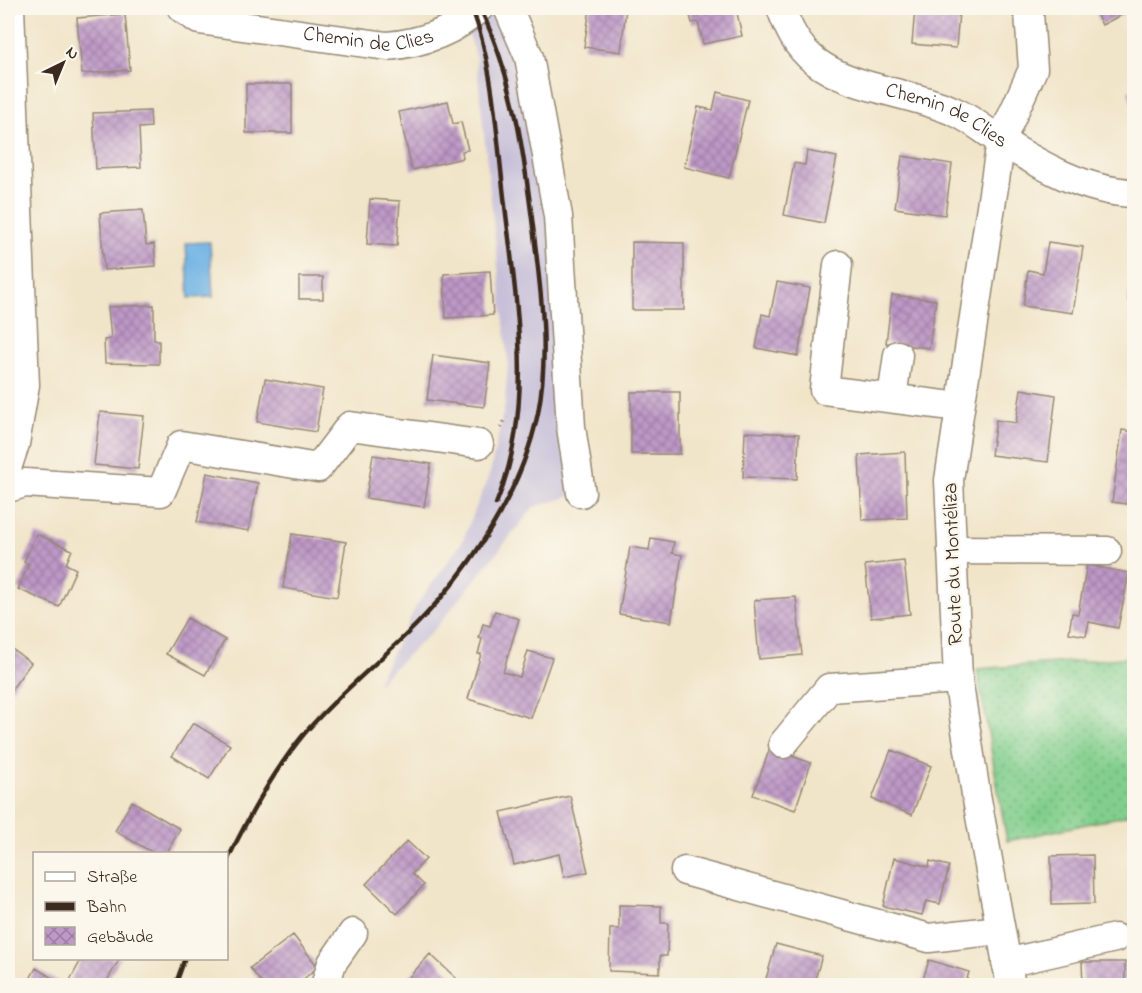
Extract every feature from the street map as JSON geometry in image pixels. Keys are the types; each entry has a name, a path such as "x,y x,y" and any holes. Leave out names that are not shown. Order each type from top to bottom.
{"street":[{"path":"8,465 15,444 25,385 10,8"},
{"name":"Chemin de Clies","path":"182,8 199,20 387,46 405,45 439,34 479,8"},
{"path":"508,8 529,57 558,216 571,427 581,493"},
{"name":"Chemin de Clies","path":"781,8 791,33 816,62 847,78 954,111 1001,141 1064,176 1116,192 1134,193"},
{"name":"Route du Montéliza","path":"1009,974 958,680 949,480 1001,141 1033,69 1029,13 1025,8"},
{"path":"838,266 824,390 960,407"},
{"path":"892,398 898,355"},
{"path":"8,488 25,483 162,492 181,445 318,468 350,426 479,444"},
{"path":"952,550 1107,551"},
{"path":"783,744 829,688 958,680"},
{"path":"685,871 929,938 1000,930"},
{"path":"325,986 332,963 353,933"},
{"path":"1009,974 1114,938"}],"shaded area":[{"path":"461,8 508,8 529,57 581,493 534,507 435,629 376,685 418,603 462,542 490,473 505,404 508,361 476,58"}],"green space":[{"path":"1134,657 1134,814 1007,841 977,669"}],"water":[{"path":"210,242 213,297 189,298 186,243"}],"building":[{"path":"590,8 626,8 621,52 584,47"},
{"path":"688,8 736,8 742,36 703,44 698,22 692,23"},
{"path":"915,8 982,8 981,14 959,12 956,48 912,44"},
{"path":"1093,8 1133,8 1133,9 1102,25"},
{"path":"125,14 130,70 82,74 77,18"},
{"path":"246,84 292,84 292,133 246,133"},
{"path":"1134,88 1134,111 1128,91"},
{"path":"717,92 748,100 729,178 684,167 698,107 713,110"},
{"path":"448,101 453,124 461,122 468,150 462,151 463,158 412,170 399,112"},
{"path":"150,111 151,127 139,128 141,167 96,169 93,113"},
{"path":"807,151 837,157 824,223 784,215 794,163 805,165"},
{"path":"902,156 952,164 945,215 895,208"},
{"path":"370,199 400,201 397,246 367,244"},
{"path":"143,210 146,245 154,244 156,266 104,270 100,213"},
{"path":"632,242 684,243 684,310 632,310"},
{"path":"1048,242 1083,247 1073,313 1023,306 1028,270 1043,273"},
{"path":"1132,269 1134,270 1134,322 1130,322 1132,301 1128,301"},
{"path":"490,271 493,315 446,318 444,274"},
{"path":"299,277 323,277 323,299 299,299"},
{"path":"777,282 810,288 798,356 756,348 762,314 770,316"},
{"path":"892,295 936,300 929,348 886,343"},
{"path":"154,305 154,340 159,341 159,364 105,363 104,340 111,339 108,307"},
{"path":"433,355 490,363 484,407 427,400"},
{"path":"265,379 323,389 316,432 257,422"},
{"path":"1021,389 1056,395 1048,462 991,455 996,420 1016,423"},
{"path":"631,392 680,392 680,454 631,454"},
{"path":"100,412 144,416 138,469 94,465"},
{"path":"1122,430 1134,432 1134,505 1112,502"},
{"path":"745,432 799,434 797,479 743,477"},
{"path":"905,452 907,518 862,520 859,455"},
{"path":"373,455 431,464 424,507 366,498"},
{"path":"207,473 258,483 249,531 197,522"},
{"path":"36,534 72,550 66,564 76,569 59,607 18,589 29,564 24,562"},
{"path":"292,534 346,542 337,597 283,588"},
{"path":"651,538 674,542 672,553 682,555 671,622 619,614 630,547 649,550"},
{"path":"904,561 910,614 871,618 865,565"},
{"path":"1087,565 1129,573 1118,628 1089,622 1086,636 1069,633 1072,613 1078,614"},
{"path":"796,597 802,655 759,659 754,600"},
{"path":"495,611 519,619 503,672 520,677 528,651 552,658 531,718 468,699 481,654 478,654 482,639 479,638 483,624 490,626"},
{"path":"187,618 225,640 205,675 166,654"},
{"path":"8,646 31,663 8,694"},
{"path":"193,723 230,745 209,779 172,756"},
{"path":"770,748 811,763 795,810 753,795"},
{"path":"891,750 931,766 912,815 872,799"},
{"path":"570,796 588,872 564,877 559,854 514,865 501,812"},
{"path":"132,801 180,829 167,852 152,852 115,831"},
{"path":"407,841 426,859 412,874 424,885 397,914 366,884"},
{"path":"1093,855 1094,904 1052,905 1051,856"},
{"path":"894,858 929,867 930,861 949,866 940,904 926,901 922,915 883,906"},
{"path":"619,905 661,906 661,923 668,923 667,956 660,956 660,973 609,971 610,929 619,929"},
{"path":"293,935 318,967 295,986 264,986 250,968"},
{"path":"776,944 822,956 813,986 764,986"},
{"path":"430,954 456,978 449,986 401,986"},
{"path":"81,960 119,960 104,986 67,986"},
{"path":"929,960 969,972 965,986 921,986"},
{"path":"1082,962 1125,962 1125,986 1083,986"},
{"path":"36,968 65,986 26,986"}],"railway":[{"path":"472,8 485,52 493,97 517,307 519,347 520,387 516,427 509,466 496,504"},
{"path":"228,859 261,796 281,764 304,734 330,706 416,625 475,554 507,500 530,442 538,413 544,349 538,264 523,153 511,94 480,8"},
{"path":"175,986 184,960"}]}
